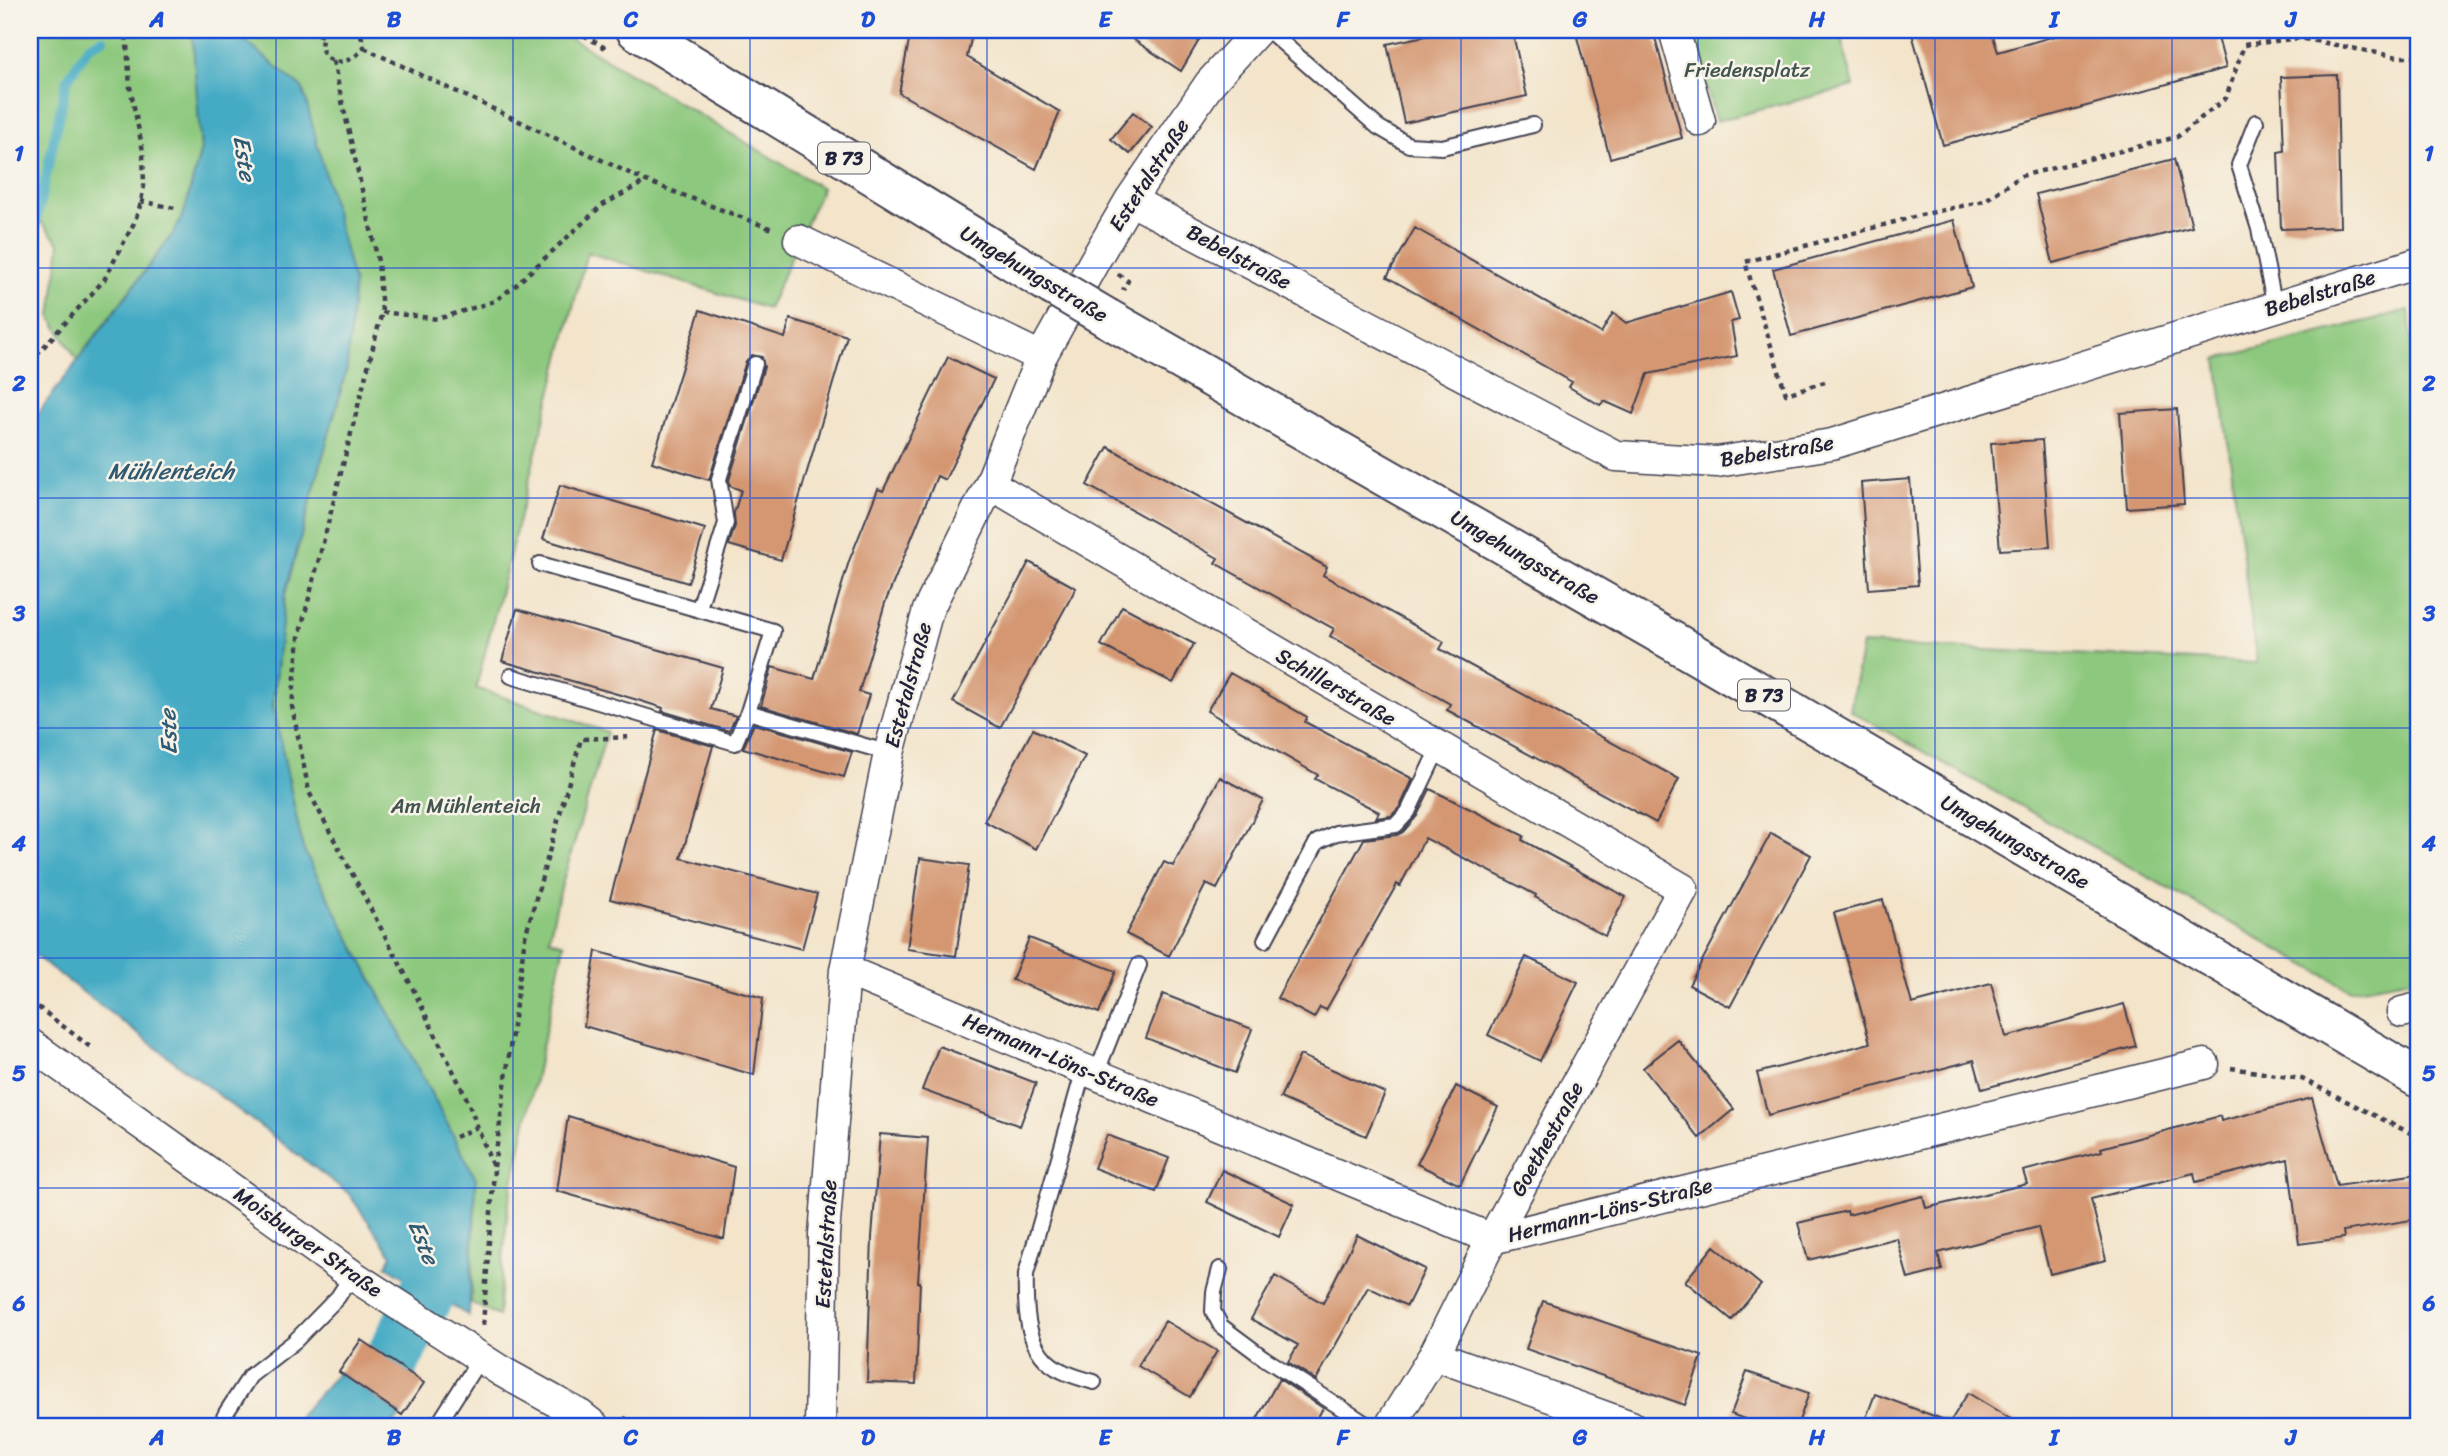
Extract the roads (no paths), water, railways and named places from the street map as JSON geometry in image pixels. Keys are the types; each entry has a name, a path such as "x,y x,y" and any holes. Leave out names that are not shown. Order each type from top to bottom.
{"main road":[{"name":"Umgehungsstraße","path":"636,30 1052,286 1674,642 2418,1078"}],"street":[{"name":"Estetalstraße","path":"820,1426 824,1235 845,970 889,753 928,610 990,484 1041,357 1130,200 1210,83 1258,30"},
{"path":"1674,30 1700,121"},
{"name":"Bebelstraße","path":"1130,200 1616,456 1717,462 1832,444 2418,263"},
{"path":"799,240 1041,357"},
{"name":"Schillerstraße","path":"990,484 1683,889"},
{"name":"Goethestraße","path":"1390,1426 1434,1355 1492,1239 1683,889"},
{"name":"Hermann-Löns-Straße","path":"845,970 1492,1239 2204,1064"},
{"name":"Moisburger Straße","path":"30,1044 363,1283 501,1371 580,1415 594,1426"},
{"path":"1434,1355 1631,1426"}],"lane":[{"path":"1268,30 1378,127 1409,145 1442,148 1533,125"},
{"path":"2256,122 2239,165 2259,229 2275,307"},
{"path":"699,608 726,523 719,479 755,364"},
{"path":"511,676 735,743 748,712 773,631 540,564"},
{"path":"748,712 889,753"},
{"path":"1265,940 1317,842 1336,833 1396,825 1408,812 1439,747"},
{"path":"1094,1382 1060,1371 1045,1359 1031,1337 1025,1308 1026,1274 1090,1072 1139,965"},
{"path":"1220,1269 1214,1292 1213,1311 1221,1326 1264,1358 1369,1426"},
{"path":"220,1426 250,1376 295,1341 338,1297 363,1283"},
{"path":"437,1426 481,1357"}],"water":[{"name":"Mühlenteich","path":"192,30 232,30 303,89 354,284 347,368 285,594 273,705 303,849 476,1179 469,1316 386,1266 392,1255 348,1193 30,952 30,424 175,231 185,210 201,149"},
{"path":"339,1372 402,1415 391,1426 290,1426"}],"waterway":[{"path":"30,248 67,80 89,46 103,39"},
{"name":"Este","path":"392,1361 437,1273 416,1222"}],"park label":[{"name":"Friedensplatz","path":"1747,70"},
{"name":"Am Mühlenteich","path":"466,806"}]}
